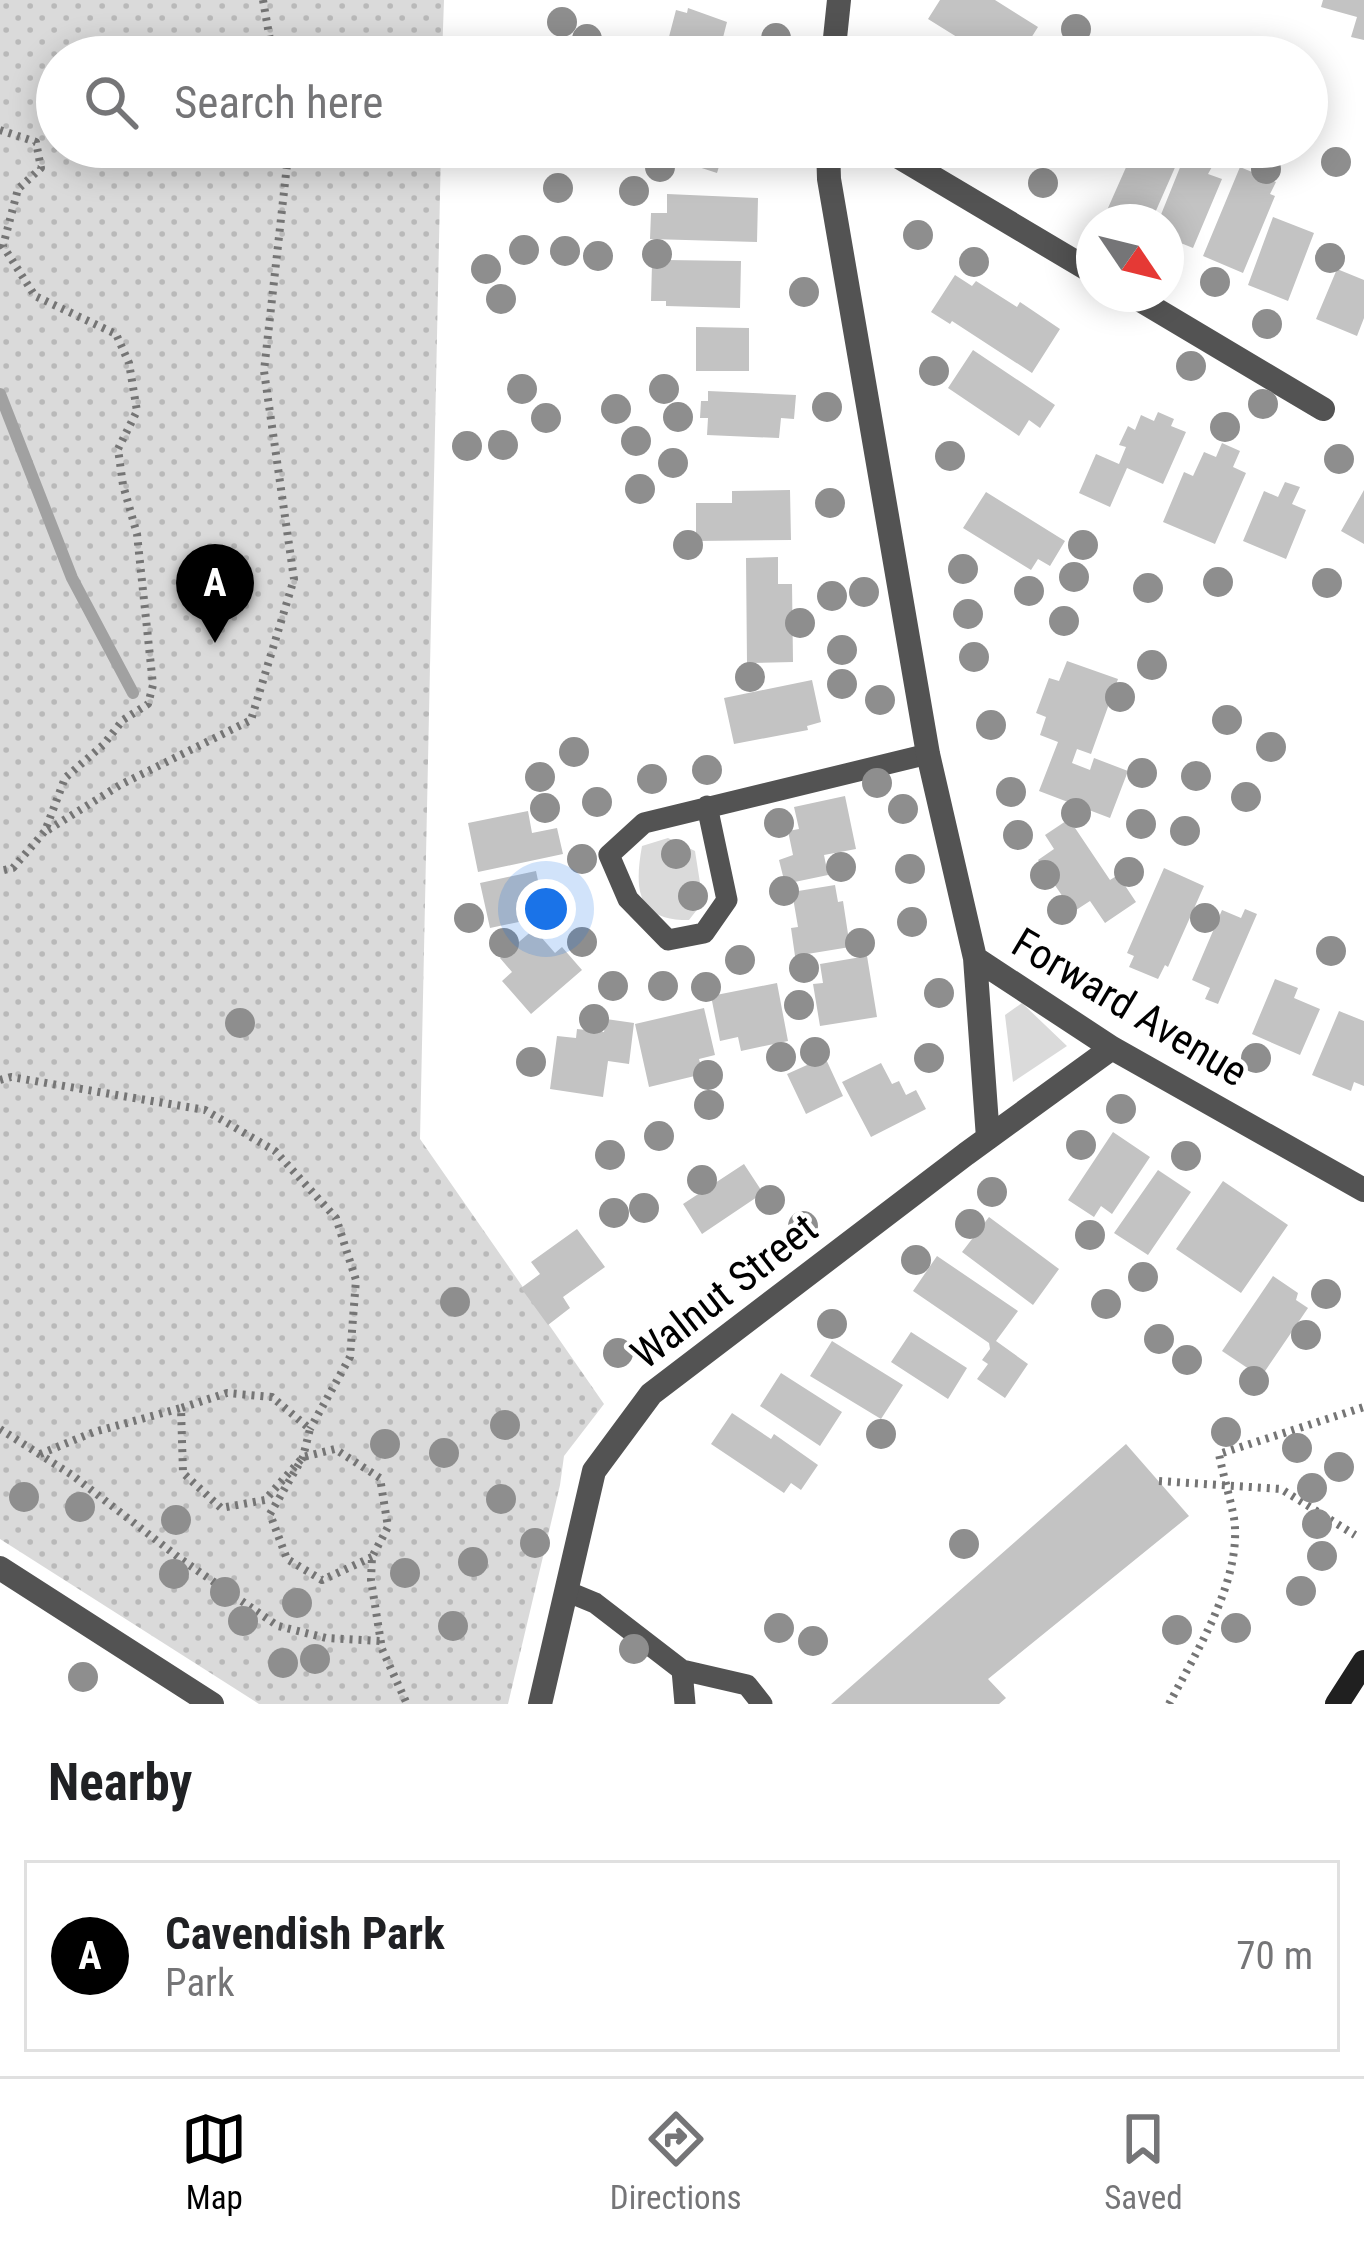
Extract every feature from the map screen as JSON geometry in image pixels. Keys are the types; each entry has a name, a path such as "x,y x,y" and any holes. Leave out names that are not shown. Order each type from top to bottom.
{"main road":[{"path":"1337,1704 1364,1662"}],"street":[{"path":"835,36 839,0"},
{"name":"Forward Avenue","path":"829,168 928,754 975,958 1112,1048 1364,1190"},
{"path":"917,168 1076,262"},
{"path":"1160,312 1323,409"},
{"path":"975,958 988,1138"},
{"name":"Walnut Street","path":"540,1704 594,1471 651,1394 1112,1048"},
{"path":"0,1568 212,1704"}],"lane":[{"path":"707,806 727,900 704,933 668,940 628,899 609,855 644,823 707,806 928,754"},
{"path":"566,1591 598,1605 682,1670 747,1685 762,1704"},
{"path":"682,1670 685,1704"}],"path":[{"path":"263,0 270,36"},
{"path":"0,130 36,142"},
{"path":"41,168 18,189 3,246 35,296 116,334 129,363 137,411 118,449 137,534 152,685 148,704 123,720 104,745 65,778 45,831"},
{"path":"0,871 13,868 45,831 120,785 251,720 294,579 264,371 288,168"},
{"path":"0,1080 10,1077 205,1110 275,1151 336,1218 356,1280 350,1358 270,1514 287,1559 322,1580 372,1557"},
{"path":"40,1454 94,1432 227,1393 272,1396 310,1429"},
{"path":"1169,1704 1214,1617 1232,1562 1234,1522 1219,1454 1364,1407"},
{"path":"181,1408 183,1474 221,1508 265,1500 303,1456 335,1449 380,1478 388,1527 372,1557 371,1580 380,1641 407,1704"},
{"path":"0,1429 72,1475 278,1626 326,1638 380,1641"},
{"path":"1159,1481 1281,1489 1354,1535"}],"shaded area":[{"path":"0,0 444,0 443,36 36,36 36,168 441,168 420,1139 604,1404 564,1456 508,1704 259,1704 0,1539"},
{"path":"668,838 695,851 703,902 689,920 659,915 643,900 640,889 642,846"},
{"path":"1022,1003 1067,1046 1013,1082 1005,1015"}],"building":[{"path":"940,0 995,0 1038,27 1032,36 955,36 928,19"},
{"path":"1323,0 1364,0 1364,40 1351,37 1357,17 1321,7"},
{"path":"688,8 727,22 723,36 669,36 676,10 687,13"},
{"path":"1126,168 1175,168 1159,204 1110,204"},
{"path":"1180,168 1211,168 1208,174 1222,179 1193,248 1184,244 1184,204 1165,204"},
{"path":"1240,168 1276,182 1270,194 1275,196 1243,273 1203,256"},
{"path":"667,194 758,198 757,242 650,239 651,213 667,213"},
{"path":"1273,217 1314,233 1288,301 1248,285"},
{"path":"666,260 741,261 740,308 666,306 666,301 651,301 652,264 666,265"},
{"path":"1337,269 1364,280 1364,318 1357,336 1316,319"},
{"path":"955,275 972,286 976,281 1017,307 1020,302 1060,329 1032,373 931,312"},
{"path":"696,327 749,328 749,371 696,371"},
{"path":"973,350 1055,405 1040,428 1029,420 1019,436 948,388"},
{"path":"708,391 796,395 794,419 781,418 779,438 707,435 708,418 700,418 701,401 708,401"},
{"path":"1158,412 1174,419 1171,426 1186,432 1163,484 1127,468 1110,507 1079,493 1096,454 1119,464 1126,447 1119,445 1128,426 1135,430 1141,415 1154,421"},
{"path":"1222,443 1240,451 1233,467 1246,473 1215,544 1163,522 1184,472 1193,476 1204,452 1216,457"},
{"path":"1285,482 1300,487 1292,504 1306,510 1286,559 1243,541 1264,491 1278,497"},
{"path":"790,490 791,540 696,541 696,503 732,503 732,491"},
{"path":"1364,490 1364,544 1341,531"},
{"path":"986,492 1065,541 1050,566 1038,559 1031,570 963,528"},
{"path":"778,557 778,584 792,584 793,662 747,663 746,558"},
{"path":"1067,661 1118,679 1091,754 1077,749 1072,763 1090,770 1094,758 1128,771 1110,818 1039,791 1058,742 1040,735 1046,717 1036,713 1049,678 1059,681"},
{"path":"812,680 821,722 807,726 808,730 734,744 724,698"},
{"path":"845,796 856,849 824,855 828,875 785,884 779,860 793,855 788,831 799,829 794,807"},
{"path":"528,811 532,833 557,828 563,854 478,872 468,823"},
{"path":"1069,819 1110,880 1118,875 1136,902 1105,923 1090,901 1073,912 1038,860 1054,849 1045,835"},
{"path":"1164,868 1204,886 1168,967 1158,979 1129,967 1134,956 1127,953"},
{"path":"536,871 541,895 566,890 571,911 490,928 480,883"},
{"path":"835,885 838,902 843,901 850,947 795,956 791,928 798,927 792,892"},
{"path":"1245,909 1257,914 1218,1004 1205,999 1210,988 1192,980 1222,910 1241,918"},
{"path":"534,929 555,953 562,947 582,970 531,1014 502,981 512,972 500,958"},
{"path":"867,956 877,1017 820,1026 813,984 823,983 820,964"},
{"path":"1275,979 1298,988 1294,998 1320,1009 1300,1055 1252,1034"},
{"path":"777,983 788,1041 741,1051 738,1037 720,1041 711,996"},
{"path":"704,1008 715,1055 699,1059 703,1074 649,1087 635,1024"},
{"path":"1339,1011 1364,1021 1364,1086 1354,1082 1351,1091 1312,1075"},
{"path":"606,1019 634,1023 629,1064 608,1061 603,1097 550,1089 557,1036 576,1038 577,1029 604,1032"},
{"path":"825,1057 843,1096 806,1114 787,1074"},
{"path":"881,1063 892,1084 899,1081 906,1095 916,1090 926,1109 871,1137 842,1082"},
{"path":"1113,1132 1150,1157 1112,1214 1101,1206 1094,1217 1068,1200"},
{"path":"744,1164 763,1193 702,1234 683,1204"},
{"path":"1158,1170 1191,1192 1148,1255 1114,1233"},
{"path":"1223,1181 1288,1225 1241,1293 1176,1249"},
{"path":"989,1217 1059,1269 1033,1305 962,1252"},
{"path":"577,1229 605,1267 563,1297 570,1308 548,1325 521,1288 540,1274 531,1262"},
{"path":"937,1256 1018,1311 996,1341 1028,1364 1005,1398 977,1379 988,1364 982,1360 989,1343 913,1291"},
{"path":"1273,1276 1298,1293 1296,1300 1308,1308 1261,1377 1222,1351"},
{"path":"911,1332 967,1368 948,1399 891,1362"},
{"path":"832,1341 903,1385 881,1419 810,1376"},
{"path":"781,1373 842,1412 820,1446 760,1406"},
{"path":"732,1413 771,1439 774,1434 818,1465 801,1490 791,1483 784,1493 711,1444"},
{"path":"1126,1444 1189,1516 988,1679 1006,1698 999,1704 831,1704"}],"waterway":[{"path":"0,394 72,578 133,693"}],"place":[{"name":"Cavendish Park","path":"215,643"}]}
